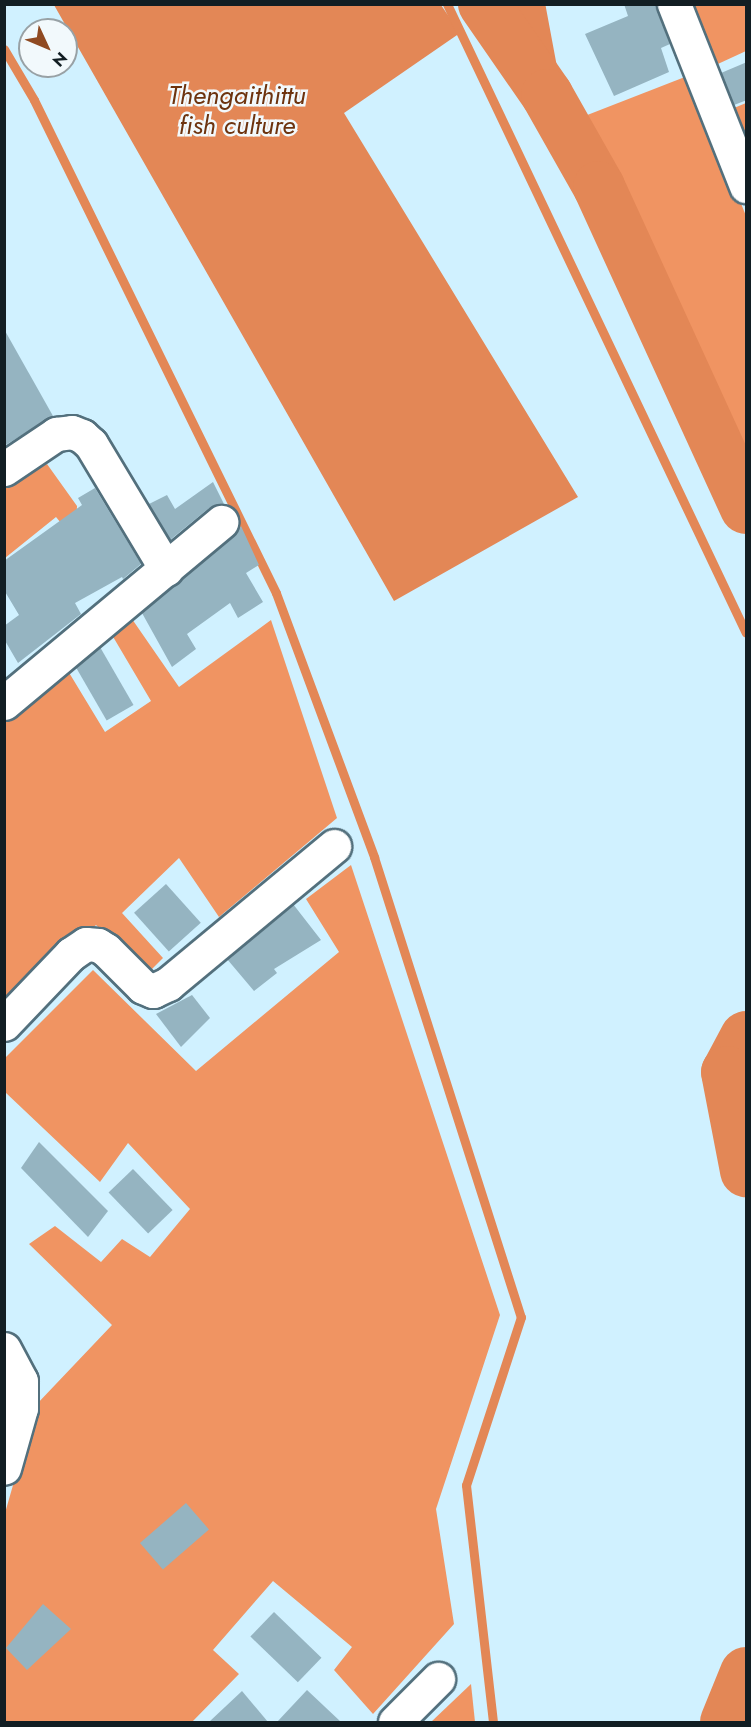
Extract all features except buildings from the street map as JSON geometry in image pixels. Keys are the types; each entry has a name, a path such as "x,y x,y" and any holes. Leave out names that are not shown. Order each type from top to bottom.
{"street":[{"path":"674,4 747,186"},
{"path":"4,469 56,434 72,432 82,436 91,444 165,569"},
{"path":"4,703 221,522"},
{"path":"4,1024 71,954 86,944 98,945 106,950 142,987 153,991 168,984 334,846"},
{"path":"4,1349 21,1381 21,1408 4,1468"},
{"path":"395,1722 438,1679"}],"shaded area":[{"path":"682,5 746,5 746,51 707,69"},
{"path":"690,75 746,216 746,479 577,119"},
{"path":"746,103 746,172 722,113"},
{"path":"47,464 77,506 76,529 71,535 56,517 5,558 5,488"},
{"path":"132,619 179,687 271,620 337,818 219,917 179,858 122,913 163,958 146,975 96,925 5,1007 4,718 65,666 105,732 151,701 112,635"},
{"path":"351,865 500,1315 436,1509 454,1624 373,1714 334,1670 352,1647 273,1581 213,1650 239,1674 192,1722 5,1722 5,1513 36,1405 112,1325 29,1244 55,1226 101,1262 122,1239 150,1257 190,1209 128,1143 100,1182 5,1092 5,1058 93,970 196,1071 339,952 306,899"},
{"path":"471,1684 475,1722 431,1722"}],"water":[{"name":"Thengaithittu fish culture","path":"54,5 441,5 460,33 344,113 578,497 394,601 78,47 78,18 61,18"}],"waterway":[{"path":"447,4 746,633"},
{"path":"484,4 547,95 599,187 746,508"},
{"path":"530,4 547,95"},
{"path":"4,49 34,100 276,593 374,857 521,1317 466,1485 493,1722"},
{"path":"746,1037 727,1072 746,1171"},
{"path":"726,1722 746,1673"}]}
